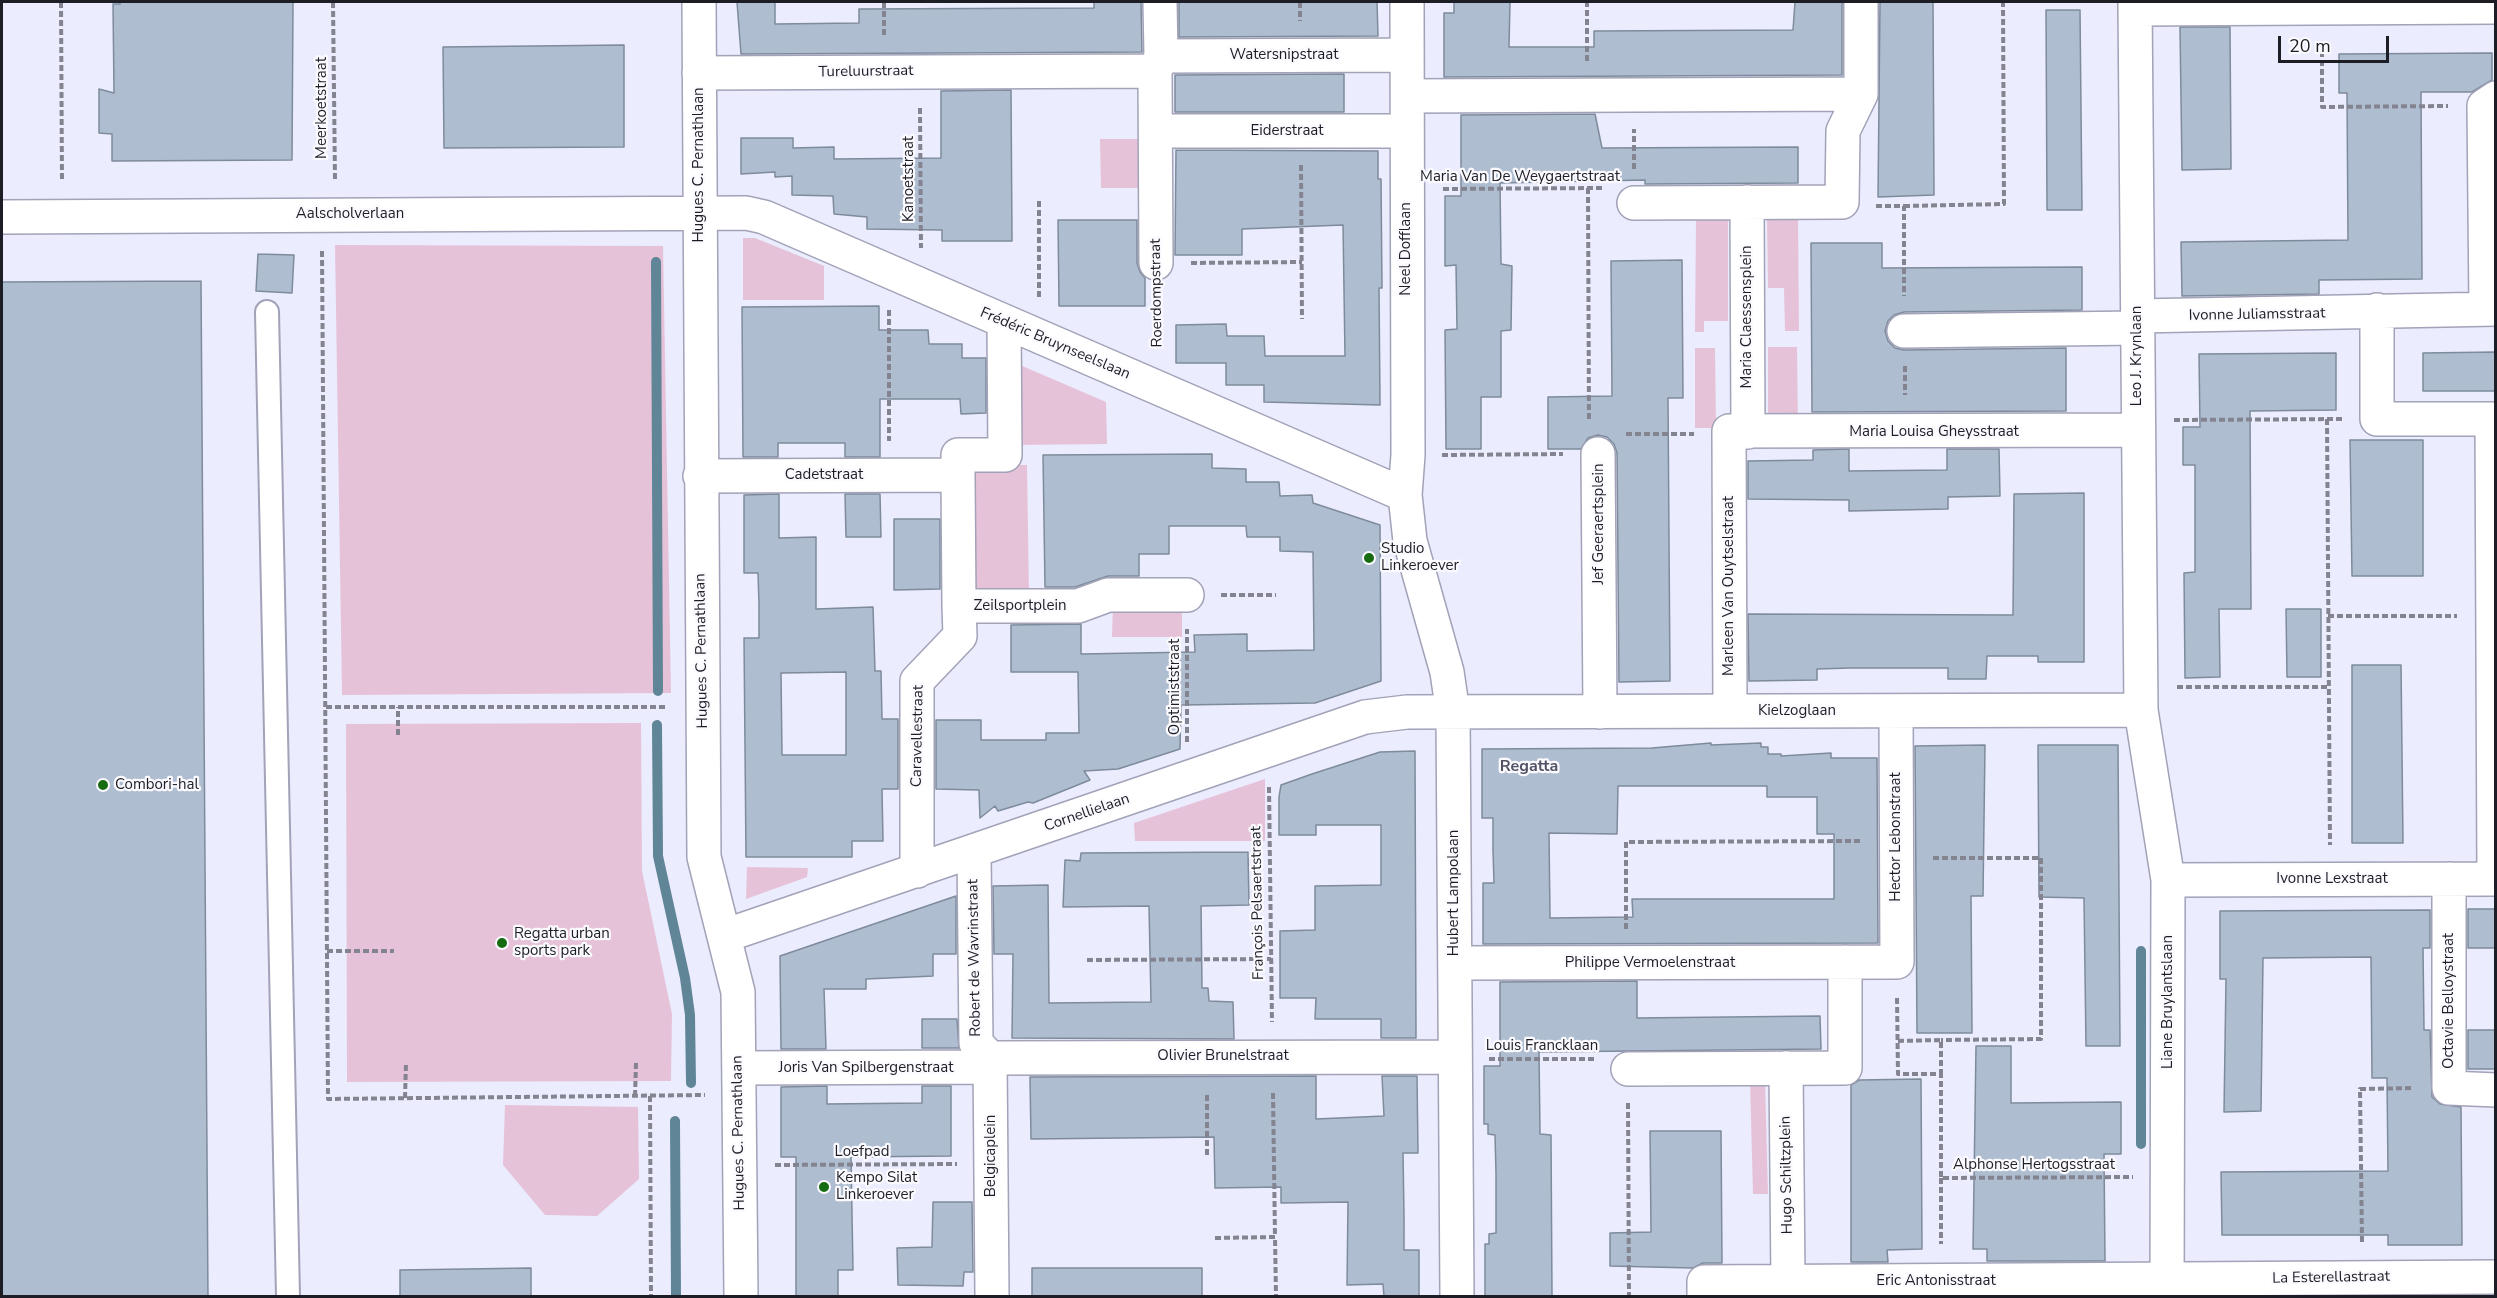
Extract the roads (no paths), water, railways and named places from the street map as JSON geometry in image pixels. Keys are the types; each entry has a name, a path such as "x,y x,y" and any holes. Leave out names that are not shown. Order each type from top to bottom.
{"street":[{"name":"Hugues C. Pernathlaan","path":"699,2 704,857 738,992 741,1296"},
{"name":"Roerdompstraat","path":"1156,263 1156,198 1162,131 1158,64 1160,2"},
{"name":"Neel Dofflaan","path":"1405,495 1408,455 1407,2"},
{"path":"1634,195 1747,202 1842,202 1843,131 1861,94 1861,2"},
{"path":"2135,5 2321,8 2496,7"},
{"name":"Leo J. Krynlaan","path":"2135,5 2141,698"},
{"name":"Watersnipstraat","path":"1033,72 1344,55 1407,55"},
{"name":"Tureluurstraat","path":"699,73 1033,72"},
{"path":"1408,96 1634,93 1861,94"},
{"path":"2490,102 2491,309"},
{"name":"Eiderstraat","path":"1162,131 1407,131"},
{"name":"Maria Claessensplein","path":"1735,441 1747,202"},
{"name":"Frédéric Bruynseelslaan","path":"699,214 746,213 764,217 1405,495"},
{"name":"Aalscholverlaan","path":"2,217 699,214"},
{"name":"Ivonne Juliamsstraat","path":"1904,330 2137,322 2377,310 2491,309"},
{"path":"2377,310 2377,419 2494,419 2495,879"},
{"name":"Zeilsportplein","path":"1004,322 1005,454 958,455 953,475 959,612 1078,606 1108,595 1187,595"},
{"name":"Maria Louisa Gheysstraat","path":"1735,441 2071,431 2138,425"},
{"name":"Marleen Van Ouytselstraat","path":"1730,711 1735,441"},
{"name":"Jef Geeraertsplein","path":"1598,454 1600,712"},
{"name":"Cadetstraat","path":"700,476 953,475"},
{"name":"Hubert Lampolaan","path":"1405,495 1410,541 1447,672 1453,713 1457,1296"},
{"name":"Caravellestraat","path":"917,871 917,681 960,636 959,612"},
{"name":"Kielzoglaan","path":"1453,713 1896,711 2141,698"},
{"name":"Liane Bruylantslaan","path":"2141,698 2168,880 2167,1288"},
{"name":"Hector Lebonstraat","path":"1845,962 1897,962 1896,711"},
{"name":"Cornellielaan","path":"724,936 1365,717 1407,712 1453,713"},
{"name":"Robert de Wavrinstraat","path":"974,852 976,1043 990,1058"},
{"name":"Octavie Belloystraat","path":"2449,879 2449,1088 2490,1089"},
{"name":"Ivonne Lexstraat","path":"2168,880 2495,879"},
{"path":"1616,1064 1845,1068 1845,962"},
{"name":"Philippe Vermoelenstraat","path":"1455,963 1845,962"},
{"name":"Olivier Brunelstraat","path":"990,1058 1455,1057"},
{"name":"Joris Van Spilbergenstraat","path":"739,1081 976,1067 990,1058"},
{"name":"Belgicaplein","path":"990,1058 992,1296"},
{"name":"Hugo Schiltzplein","path":"1786,1068 1788,1282"},
{"name":"La Esterellastraat","path":"2167,1288 2362,1278 2450,1287 2496,1277"},
{"name":"Eric Antonisstraat","path":"1704,1289 1788,1282 1941,1281 2167,1288"}],"lane":[{"path":"267,312 288,1296"}],"waterway":[{"path":"656,262 658,691"},
{"path":"657,725 658,856 685,978 690,1015 691,1083"},
{"path":"2141,951 2141,1144"},
{"path":"675,1121 676,1296"}],"place":[{"name":"Studio Linkeroever","path":"1369,558"},
{"name":"Combori-hal","path":"103,785"},
{"name":"Regatta urban sports park","path":"502,943"},
{"name":"Kempo Silat Linkeroever","path":"824,1187"}],"district":[{"name":"Regatta","path":"1529,767"}]}
